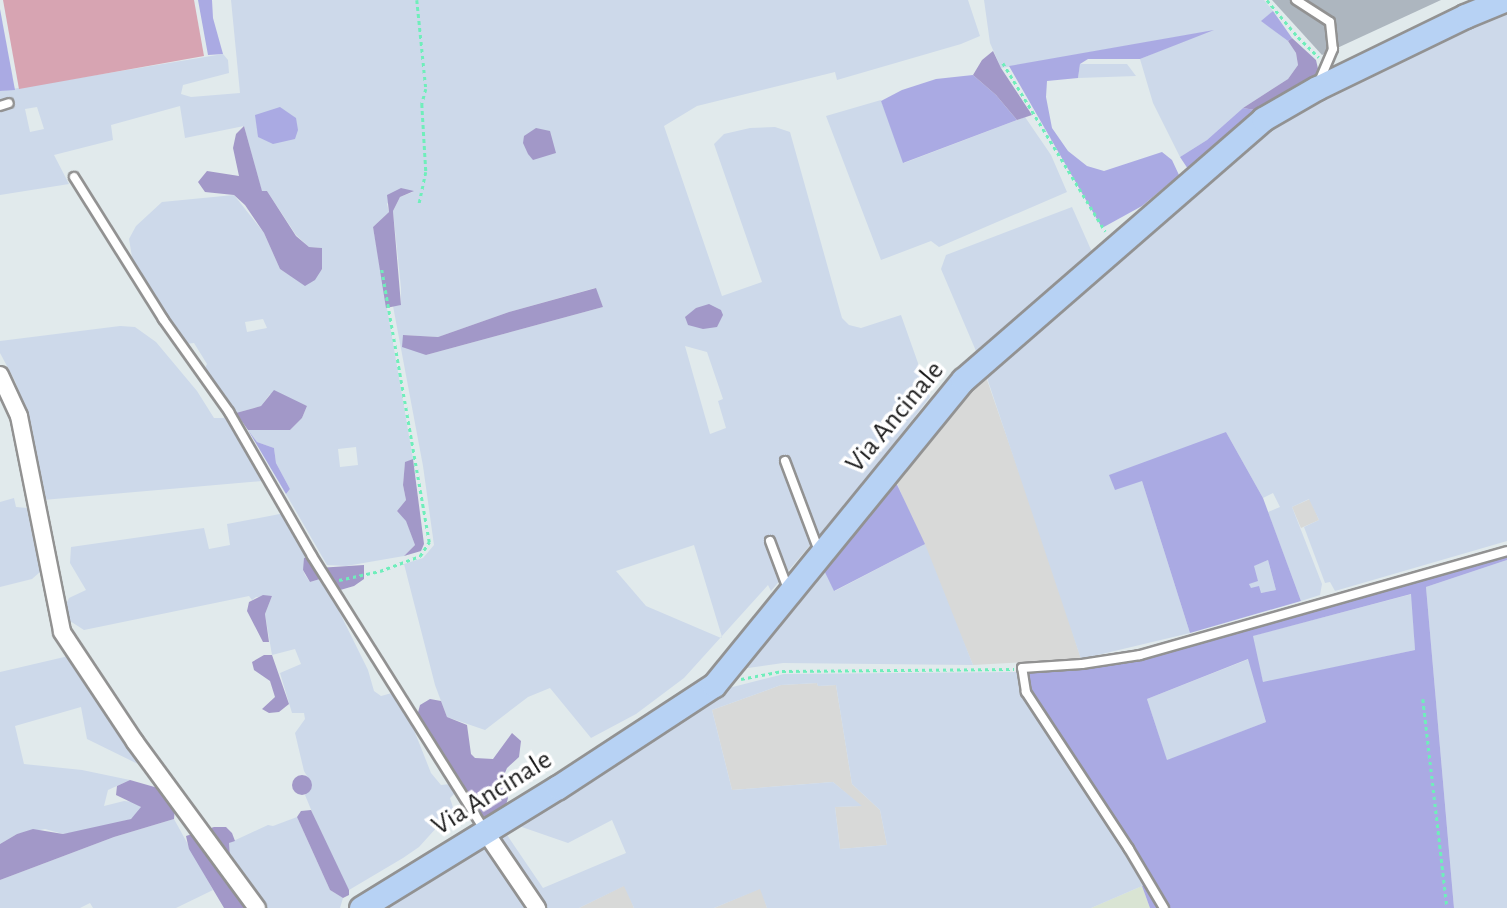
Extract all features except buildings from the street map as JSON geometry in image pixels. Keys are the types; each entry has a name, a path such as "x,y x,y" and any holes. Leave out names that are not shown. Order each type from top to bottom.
{"main road":[{"name":"Via Ancinale","path":"361,908 486,832 714,685 963,380 1263,119 1317,88 1465,16 1504,0"}],"street":[{"path":"0,374 19,416 62,632 135,742 257,908"},
{"path":"486,832 537,908"}],"lane":[{"path":"1296,0 1330,22 1333,49 1317,88"},
{"path":"74,177 163,320 229,412 329,583 486,832"},
{"path":"785,461 820,554"},
{"path":"770,541 789,592"},
{"path":"1164,908 1129,849 1026,692 1023,668 1082,664 1140,655 1507,551"}],"path":[{"path":"417,0 426,89 422,104 426,172 419,204"},
{"path":"1267,0 1298,37 1327,64"},
{"path":"1003,63 1115,245"},
{"path":"329,583 380,571 420,556 429,542 381,267"},
{"path":"714,685 782,671 1023,668"},
{"path":"1423,699 1447,908"}],"shaded area":[{"path":"3,0 194,0 204,56 19,89"},
{"path":"198,0 212,0 213,18 223,54 208,55"},
{"path":"231,0 968,0 980,36 961,44 837,80 835,72 697,106 664,126 722,296 762,282 714,144 724,134 750,128 775,127 790,132 842,318 849,325 861,328 901,315 930,397 860,487 771,591 768,585 722,636 694,545 616,571 646,606 720,638 684,678 636,714 591,738 550,688 528,697 485,730 447,717 435,685 404,564 423,558 434,545 423,466 393,306 401,305 401,288 393,211 400,197 413,192 401,188 387,204 389,212 373,227 413,459 405,463 403,485 406,500 397,511 406,520 415,545 404,556 346,566 327,565 286,494 290,489 276,463 274,448 257,442 248,430 290,430 302,418 307,406 270,394 261,406 236,413 205,368 207,364 194,343 185,344 142,279 132,257 129,239 136,226 162,202 234,195 264,233 280,269 305,285 322,269 322,248 309,247 296,235 267,191 262,192 244,126 185,138 180,106 111,125 113,140 54,155 69,184 0,195 0,91 223,54 228,60 229,73 183,85 181,94 191,97 240,93","holes":["37,107 44,129 30,132 25,109","595,288 603,307 426,355 403,335 438,337 509,312","263,319 267,328 247,332 245,322","685,346 707,352 723,399 718,401 726,428 710,434","356,447 358,465 340,467 338,449"]},
{"path":"984,0 1264,0 1273,11 1262,21 1288,41 1296,53 1298,65 1288,79 1243,108 1207,140 1180,157 1153,103 1140,59 1206,32 1001,68 990,43"},
{"path":"1272,0 1441,0 1322,55"},
{"path":"1507,5 1507,541 1335,591 1330,582 1325,583 1304,527 1319,520 1309,499 1292,507 1322,584 1320,595 1301,601 1268,512 1280,507 1273,493 1263,498 1226,432 1142,481 1190,633 1081,659 984,369 1266,126"},
{"path":"0,9 15,90 0,91"},
{"path":"1273,11 1292,38 1288,41 1261,21"},
{"path":"1214,30 1140,59 1088,59 1080,64 1078,78 1047,81 1046,97 1052,128 1068,151 1087,166 1104,171 1162,152 1172,160 1179,175 1142,206 1102,228 1009,66"},
{"path":"1292,38 1316,60 1319,73 1261,111 1243,108 1288,79 1298,65 1296,53 1288,41"},
{"path":"993,51 1032,115 1017,120 996,95 973,75 982,60"},
{"path":"1080,64 1127,64 1136,76 1078,78"},
{"path":"973,75 996,95 1017,120 903,163 881,101 902,90 936,79"},
{"path":"881,100 904,163 1025,117 1051,155 1067,192 939,247 931,241 881,260 826,116"},
{"path":"280,107 296,118 298,130 295,139 273,144 258,137 255,115"},
{"path":"1243,108 1261,111 1188,169 1180,157 1207,140"},
{"path":"244,126 262,191 267,191 296,236 309,247 322,248 322,269 315,280 305,286 280,269 264,233 245,205 234,195 205,192 198,182 207,171 239,176 233,148 236,134"},
{"path":"536,128 550,131 556,153 533,160 523,143 524,136"},
{"path":"401,188 414,191 400,197 393,211 401,305 386,308 373,227 389,212 387,195"},
{"path":"1072,207 1092,252 976,351 941,269 946,255"},
{"path":"596,288 603,307 426,355 402,347 403,335 438,337 509,312"},
{"path":"709,304 721,310 723,315 717,327 703,329 688,325 685,317 696,308"},
{"path":"120,326 135,327 156,342 197,391 214,418 227,418 262,481 43,500 32,428 15,381 0,353 0,341"},
{"path":"986,377 1081,659 973,665 896,481 971,390"},
{"path":"274,390 307,406 302,418 290,430 248,430 236,413 261,406"},
{"path":"248,430 257,442 274,448 276,463 290,489 286,494"},
{"path":"1226,432 1263,498 1301,601 1190,633 1142,481 1115,490 1109,475","holes":["1268,560 1276,590 1261,593 1259,586 1251,588 1249,584 1258,581 1254,566"]},
{"path":"413,459 424,544 421,551 404,556 415,545 406,521 397,511 406,500 403,485 405,462"},
{"path":"892,474 925,544 834,591 820,562"},
{"path":"14,498 16,507 27,508 40,572 32,579 0,587 0,502"},
{"path":"1310,499 1319,520 1301,528 1292,507"},
{"path":"285,513 310,557 303,570 305,575 310,582 320,579 330,593 368,670 374,691 381,696 392,693 414,730 431,773 441,785 451,784 455,793 450,798 455,814 450,819 438,826 419,847 349,890 332,860 305,795 311,789 311,783 304,771 295,733 305,719 304,713 292,713 280,673 301,664 295,649 272,655 265,614 272,596 256,597 252,600 249,596 84,630 70,621 64,609 69,598 86,590 70,563 71,547 204,528 209,549 230,545 227,524"},
{"path":"925,544 973,665 783,663 748,668 742,662 820,562 835,591"},
{"path":"1507,552 1507,560 1426,587 1454,908 1150,908 1142,886 1149,884 1026,692 1023,672 1082,668 1151,658","holes":["1411,594 1415,650 1263,682 1253,636","1248,659 1266,722 1167,760 1147,699"]},
{"path":"310,557 318,568 364,565 364,579 354,586 330,593 320,579 310,582 303,570 304,558"},
{"path":"1268,560 1276,590 1261,593 1250,588 1249,584 1253,566"},
{"path":"1507,560 1507,908 1454,908 1426,587"},
{"path":"1412,594 1415,650 1263,683 1252,636"},
{"path":"263,595 272,596 265,614 269,642 263,642 247,611 249,602"},
{"path":"73,655 140,765 87,739 81,707 15,726 24,764 82,770 130,780 108,790 104,806 124,801 134,802 142,808 131,819 95,829 63,834 45,829 17,834 0,844 0,672"},
{"path":"264,655 272,655 289,704 279,712 269,713 262,709 275,697 270,681 254,670 252,662"},
{"path":"1249,659 1266,722 1167,761 1147,699"},
{"path":"1022,672 1149,883 1091,908 767,908 760,889 714,908 634,908 624,886 579,908 379,908 505,832 543,888 626,853 612,820 568,843 516,825 721,690 784,674","holes":["817,683 818,686 836,685 852,784 880,810 887,845 840,849 835,807 862,806 833,782 732,790 712,710 781,685"]},
{"path":"817,683 818,686 836,685 852,784 880,810 887,845 840,849 835,807 861,806 833,782 732,790 712,710 781,685"},
{"path":"430,699 441,701 447,717 467,725 471,754 475,758 493,759 512,733 521,741 519,757 507,768 502,780 508,798 506,805 502,812 482,824 416,720 420,705"},
{"path":"302,775 309,778 312,785 309,792 302,795 295,792 292,785 295,778"},
{"path":"130,780 158,788 170,798 175,807 174,819 114,837 0,880 0,844 17,834 33,829 63,834 131,819 141,807 116,795 117,786"},
{"path":"311,810 349,890 349,895 343,898 330,890 297,817 301,811"},
{"path":"297,817 330,890 343,898 340,908 266,908 230,856 229,843 268,825 273,826"},
{"path":"174,819 213,890 176,908 93,908 90,903 80,908 0,908 0,880 114,837"},
{"path":"214,827 226,827 232,833 235,841 229,843 230,856 221,861 254,908 224,908 189,849 186,836"},
{"path":"625,885 634,908 579,908"},
{"path":"1142,886 1150,908 1091,908"},
{"path":"761,888 767,908 714,908"}]}
